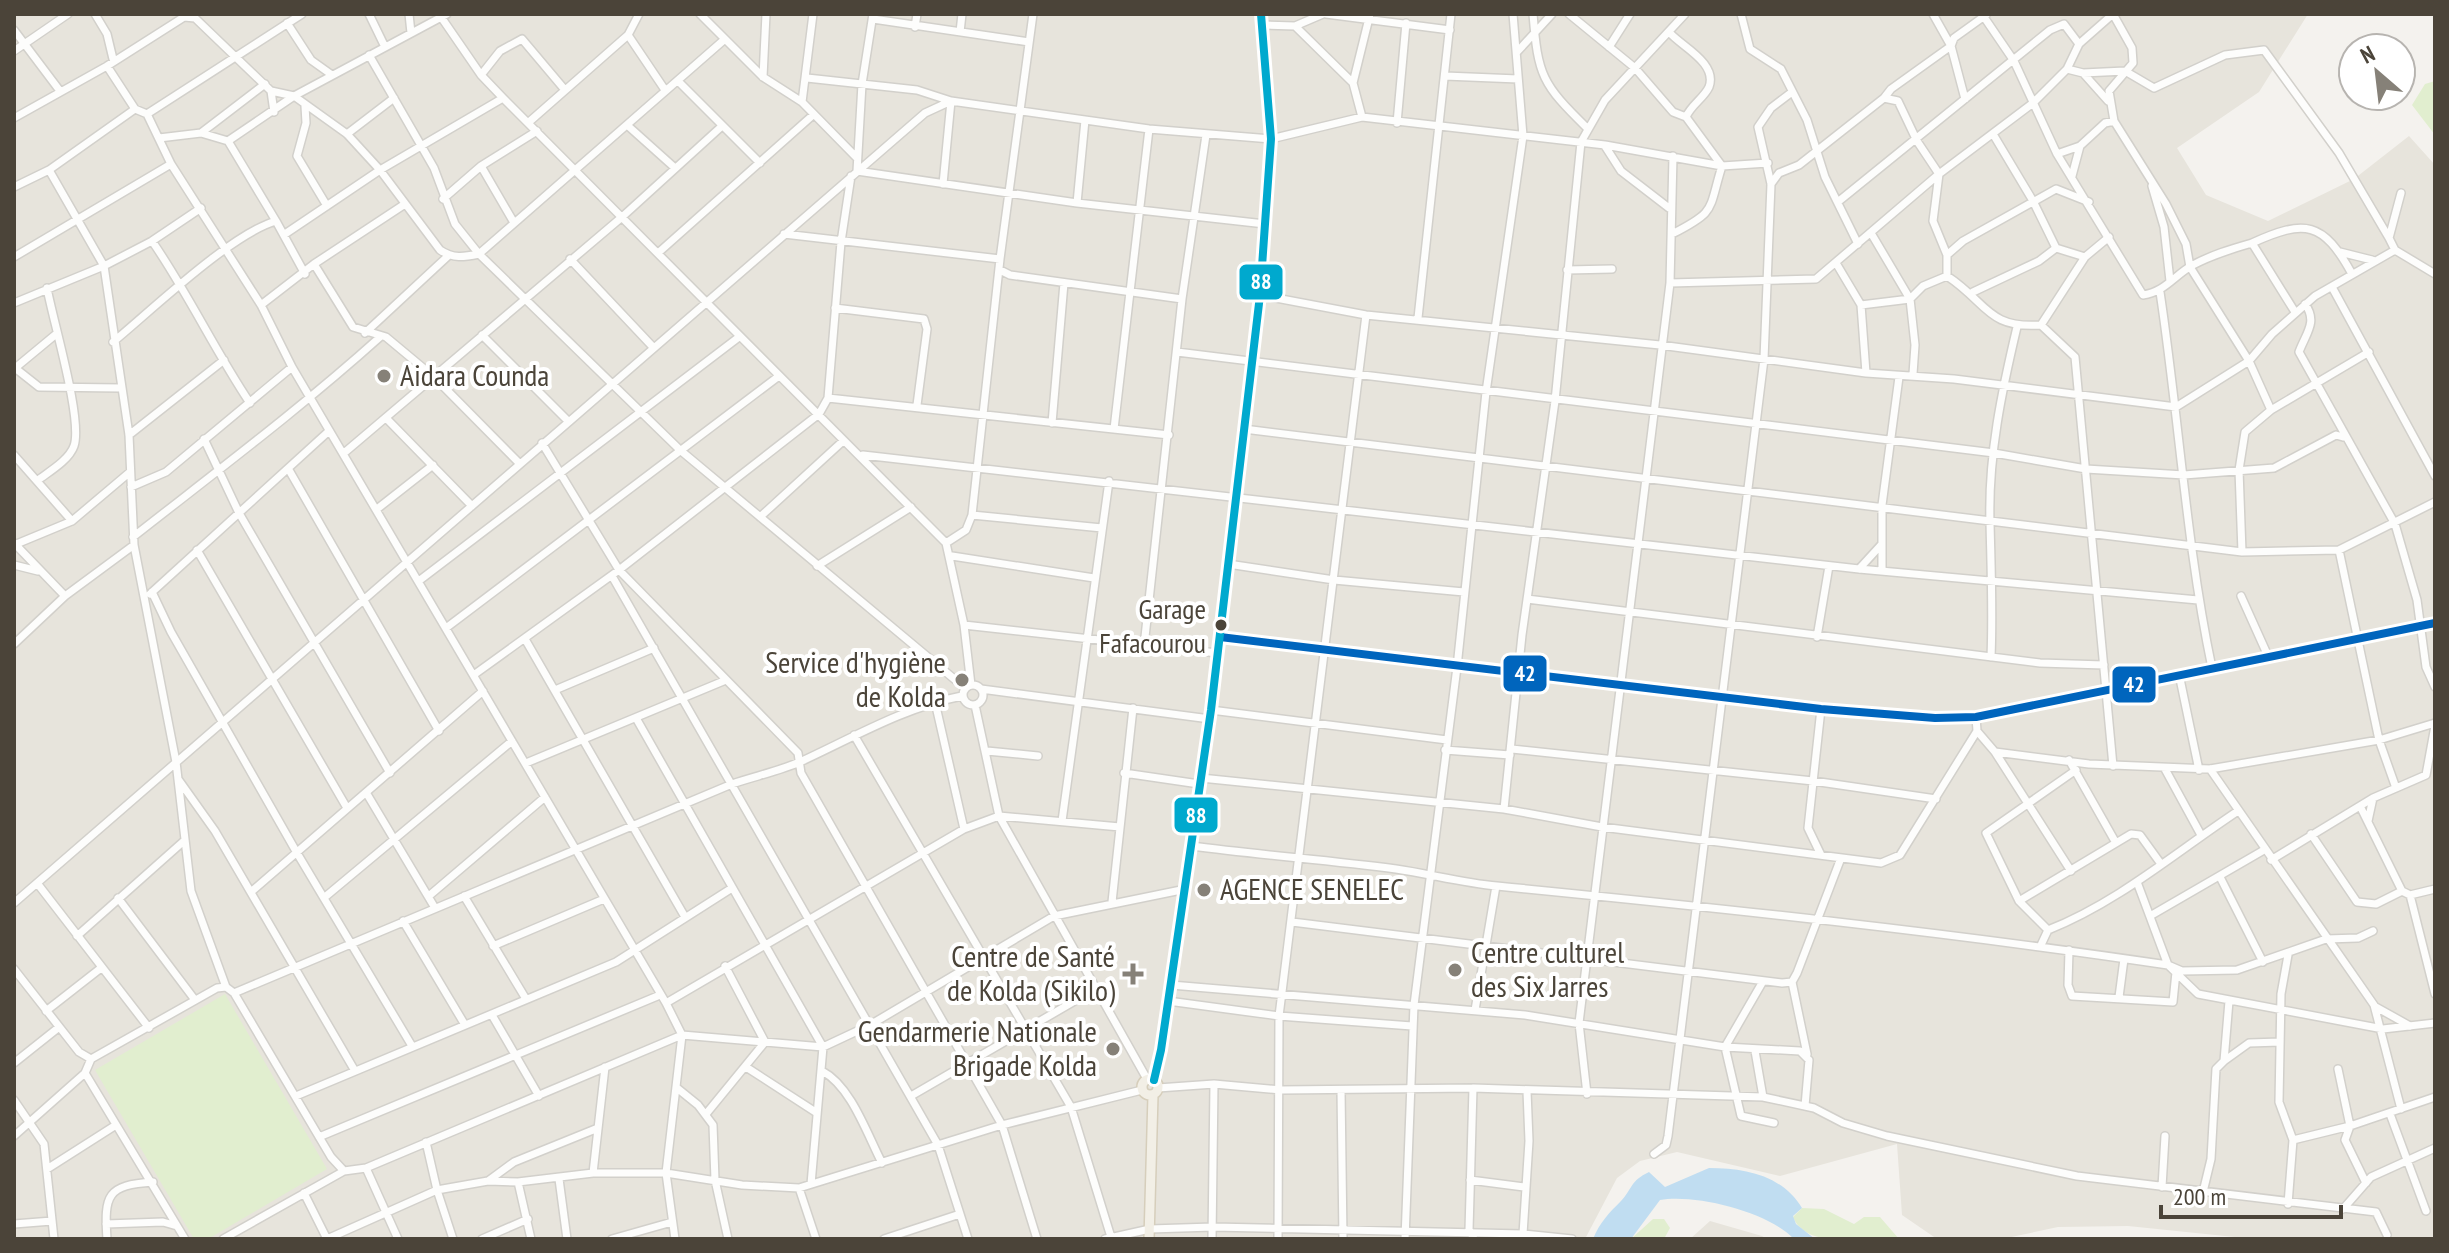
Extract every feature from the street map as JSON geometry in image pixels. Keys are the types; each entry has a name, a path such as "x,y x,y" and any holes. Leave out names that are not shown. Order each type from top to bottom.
{"main road":[{"path":"1150,1234 1153,1086 1186,889 1210,714 1260,295 1271,139 1261,14"},
{"path":"1142,1090 1153,1086"}],"street":[{"path":"14,51 68,14"},
{"path":"95,14 107,34 110,62 135,109 147,114 171,164 261,305 292,367 635,948 682,1035 666,1173 675,1239"},
{"path":"147,114 302,14"},
{"path":"369,14 385,47"},
{"path":"409,14 411,33"},
{"path":"529,122 628,35 639,14"},
{"path":"700,14 763,77 802,102 857,158"},
{"path":"763,77 766,14"},
{"path":"802,102 813,14"},
{"path":"915,27 917,14"},
{"path":"960,32 962,14"},
{"path":"946,543 966,530 972,515 996,290 1033,14"},
{"path":"1262,25 1295,26 1325,14 1450,30"},
{"path":"1418,318 1451,14"},
{"path":"1404,1235 1414,1005 1482,456 1486,392 1523,136 1513,14"},
{"path":"1533,14 1534,49 1545,80 1558,99 1587,128"},
{"path":"1517,52 1535,36 1552,14"},
{"path":"1569,14 1635,68 1673,112 1686,117 1722,166 1713,208 1702,219 1672,234"},
{"path":"1609,47 1630,14"},
{"path":"1504,809 1527,599 1555,401 1581,142 1605,100 1685,14"},
{"path":"1741,14 1750,49 1781,69 1818,152 1825,177 1858,244"},
{"path":"1933,14 1951,46 1965,99"},
{"path":"1670,283 1816,279 1939,174 2033,103 2067,69 2079,44 2113,14 2132,48 2133,63 2109,91 2108,101 2114,121 2148,172 2186,244 2190,267 2249,361 2271,410"},
{"path":"14,118 184,15 199,16 268,88 274,112"},
{"path":"1771,184 1779,173 1799,165 1818,152 1891,89 1951,46 1954,38 1986,15 2014,61 2057,154 2143,295 2160,292 2190,267 2217,253 2252,243 2280,230 2311,226 2327,235 2352,274"},
{"path":"228,141 294,96 442,16 481,75 704,303 843,441 863,455 946,543 952,556 964,625 964,701 975,705"},
{"path":"475,674 615,573 819,414 828,398 841,242 857,158 862,84 873,17 915,27 1029,42"},
{"path":"1362,117 1353,83 1370,18"},
{"path":"287,23 311,60 332,75"},
{"path":"1397,123 1406,23"},
{"path":"1839,201 1917,141 2050,30 2064,24 2079,44"},
{"path":"1295,26 1353,83"},
{"path":"14,30 60,91"},
{"path":"1670,33 1695,52 1710,78 1708,89 1692,104 1686,117"},
{"path":"628,35 665,90"},
{"path":"481,75 500,51 522,39 565,90"},
{"path":"365,333 448,256 479,254 513,221 575,171 725,39"},
{"path":"2067,69 2083,73 2125,71 2154,88 2225,55 2264,50 2339,153 2395,250 2435,274"},
{"path":"369,55 434,168 443,199 455,224 479,254 680,450 966,690"},
{"path":"2083,73 2108,101"},
{"path":"1445,76 1518,79"},
{"path":"807,78 926,92 951,101 1206,135 1271,139 1362,117 1605,145 1722,166 1768,163"},
{"path":"678,81 760,163"},
{"path":"268,88 294,96 347,134 380,170 448,256"},
{"path":"201,133 268,88"},
{"path":"1654,1154 1666,1145 1673,1097 1701,840 1724,697 1738,555 1764,359 1771,184 1758,127 1771,108 1792,92"},
{"path":"347,134 394,98"},
{"path":"285,234 380,170 503,98"},
{"path":"1884,98 1898,101 1917,141 1939,174 1933,221 1947,255 1947,276"},
{"path":"14,903 854,173 925,113 951,101"},
{"path":"943,184 951,101"},
{"path":"305,106 306,123 297,156 327,206"},
{"path":"14,188 49,170 135,109"},
{"path":"658,253 813,115"},
{"path":"1077,203 1085,120"},
{"path":"2057,154 2080,146 2105,123 2114,121"},
{"path":"627,125 675,168"},
{"path":"344,453 622,217 722,126"},
{"path":"1114,429 1149,129"},
{"path":"443,199 481,166 537,131"},
{"path":"159,138 201,133 228,141 285,234 305,274"},
{"path":"1993,134 2033,201 2056,248 2085,257"},
{"path":"1144,646 1182,299 1206,135"},
{"path":"1605,145 1621,171 1669,208"},
{"path":"2072,176 2080,146"},
{"path":"1587,1094 1579,1023 1613,760 1618,686 1670,283 1672,234 1669,208 1673,156"},
{"path":"14,257 171,164"},
{"path":"481,166 513,221"},
{"path":"49,170 104,266 129,435 134,541 148,595 176,762 194,903 226,987 234,993 319,1137 344,1171"},
{"path":"2148,172 2164,227 2170,281"},
{"path":"854,173 1265,224"},
{"path":"1947,255 1963,241 2056,189 2089,202"},
{"path":"2389,238 2401,193"},
{"path":"261,305 305,274 314,264 405,204"},
{"path":"14,303 104,266 152,241 201,208"},
{"path":"113,342 226,248 261,225 276,221"},
{"path":"1871,233 1910,299 1915,345 1913,374"},
{"path":"784,234 1000,259"},
{"path":"2041,325 2085,257 2109,237"},
{"path":"152,241 183,285 224,360 229,376 250,403"},
{"path":"2252,243 2295,312"},
{"path":"1973,292 2039,261 2056,248"},
{"path":"1260,295 1366,315 1497,326 1899,377 1913,374 2176,407 2249,361 2305,304 2372,260 2395,250"},
{"path":"2340,252 2372,260"},
{"path":"570,259 652,346"},
{"path":"1836,263 1861,305 1866,373"},
{"path":"314,264 353,327 386,337 434,377 519,463"},
{"path":"1567,270 1612,269"},
{"path":"1000,270 1010,275 1182,299"},
{"path":"996,290 1010,275"},
{"path":"1861,305 1910,299 1923,286 1947,276"},
{"path":"1947,276 1973,292 1992,318 2017,327 2041,325 2072,351 2080,396 2094,590 2113,766"},
{"path":"1052,423 1064,283"},
{"path":"2332,287 2435,476"},
{"path":"38,480 73,449 76,438 70,389 55,335 47,288"},
{"path":"2160,292 2184,475 2189,545 2212,668"},
{"path":"2305,304 2313,323 2299,352 2343,437 2395,524 2417,600 2426,667 2435,687"},
{"path":"835,308 924,319 927,329 917,405"},
{"path":"1278,1239 1279,1016 1318,723 1366,315"},
{"path":"1991,657 1994,580 1990,520 1994,453 2002,387 2017,327"},
{"path":"55,335 14,368 39,387 121,388"},
{"path":"482,335 568,421"},
{"path":"14,644 65,596 312,398 380,337"},
{"path":"420,580 739,337"},
{"path":"1177,352 1555,401 1652,410 1754,426 1994,453 2086,469 2184,475 2274,468 2336,435 2343,437"},
{"path":"2242,552 2239,470 2245,432 2271,410 2369,352"},
{"path":"129,435 224,360"},
{"path":"131,487 158,478 292,367"},
{"path":"446,628 779,376"},
{"path":"1882,570 1882,505 1899,377"},
{"path":"828,398 917,405 984,417 1169,435"},
{"path":"386,418 472,506"},
{"path":"1244,429 1747,488 2242,552 2339,550 2435,502"},
{"path":"148,595 329,431"},
{"path":"204,439 239,513 390,773"},
{"path":"760,517 843,441"},
{"path":"542,443 588,522 654,648 938,1145 968,1239"},
{"path":"14,455 72,521"},
{"path":"863,455 1109,481 1160,491 1343,507 1537,533 1829,566 2198,600"},
{"path":"377,509 433,465"},
{"path":"289,470 439,731"},
{"path":"65,596 14,544 72,521 130,472"},
{"path":"1062,821 1109,481"},
{"path":"817,566 911,507"},
{"path":"972,515 1102,528"},
{"path":"1859,569 1881,545"},
{"path":"197,550 347,808"},
{"path":"2339,550 2379,740 2396,788"},
{"path":"952,556 1094,578"},
{"path":"1228,564 1334,580 1464,592"},
{"path":"14,565 38,571"},
{"path":"1817,637 1829,566"},
{"path":"615,573 798,753 801,773 1002,1125 1037,1239"},
{"path":"148,595 412,1046"},
{"path":"2241,596 2268,656"},
{"path":"1527,599 1730,627 2040,663 2104,665"},
{"path":"1220,637 1821,709 1935,718 1976,717 2435,623"},
{"path":"964,625 1217,653"},
{"path":"525,639 685,917"},
{"path":"555,690 654,648"},
{"path":"2179,674 2199,770"},
{"path":"526,763 726,680"},
{"path":"975,705 982,699 981,689"},
{"path":"234,993 732,784 799,763 854,735 966,690 981,689 1076,703 1318,723 1447,740"},
{"path":"251,892 483,691"},
{"path":"935,702 964,829"},
{"path":"975,705 999,816 1153,1086 1214,1084 1281,1090 1408,1091 1473,1088 1673,1097 1763,1097 1805,1106 1843,1123 1887,1136 2077,1176 2288,1204 2376,1212 2387,1235"},
{"path":"1112,902 1133,708"},
{"path":"1821,709 1808,828 1821,855"},
{"path":"1124,773 1504,809 1602,827 1841,858 1891,861 1900,855 1977,731 1976,717"},
{"path":"636,718 823,1047 811,1184"},
{"path":"1995,752 2113,766 2199,770 2379,740 2435,724 2426,775"},
{"path":"1977,731 1995,752 2071,871"},
{"path":"854,735 1071,1107 1108,1238 1213,1227 1278,1228 1343,1236 1469,1230 1572,1239"},
{"path":"325,897 512,741"},
{"path":"1445,750 1613,760 1813,781 1936,799"},
{"path":"987,751 1038,756"},
{"path":"2069,760 2116,843"},
{"path":"2165,769 2201,835"},
{"path":"2210,769 2374,1005 2383,1029 2401,1109"},
{"path":"2048,930 2019,901 1986,833 2076,770"},
{"path":"2271,860 2373,798 2435,771"},
{"path":"177,777 215,831 355,1071"},
{"path":"367,794 435,908"},
{"path":"430,895 545,797"},
{"path":"2368,821 2373,798"},
{"path":"2360,806 2406,893 2435,994"},
{"path":"2041,945 2048,930 2073,920 2137,882 2238,811"},
{"path":"666,1003 964,829 999,816 1120,827"},
{"path":"2019,901 2136,833 2161,864"},
{"path":"2311,834 2357,902 2376,904 2406,893 2435,889"},
{"path":"77,936 185,840"},
{"path":"1192,846 1496,886 1595,893 2041,945 2168,965 2182,971 2216,972 2288,955 2326,939 2358,938 2373,931"},
{"path":"2150,916 2264,850"},
{"path":"1805,1106 1807,1054 1792,982 1841,858"},
{"path":"2220,877 2263,962"},
{"path":"2137,882 2168,965 2198,994 2383,1029 2435,1023"},
{"path":"37,883 149,1028"},
{"path":"1475,1010 1483,946 1496,886"},
{"path":"296,1096 616,962 732,888"},
{"path":"223,1239 344,1171 366,1168 682,1035 823,1047 870,1025 1054,916 1186,889"},
{"path":"464,896 526,999"},
{"path":"118,898 195,1000"},
{"path":"493,946 604,899"},
{"path":"403,921 465,1025"},
{"path":"1292,922 1688,970 1762,983 1792,982"},
{"path":"2069,950 2068,985 2072,996 2173,1002 2176,972"},
{"path":"2288,955 2280,1042 2279,1102 2293,1140 2288,1204"},
{"path":"2119,997 2124,959"},
{"path":"725,966 765,1042"},
{"path":"46,1011 101,968"},
{"path":"14,969 58,1028 79,1052 91,1059"},
{"path":"1762,983 1725,1047 1736,1098 1745,1119 1774,1123"},
{"path":"1171,985 1475,1010 1755,1051 1807,1054"},
{"path":"14,1136 85,1073 91,1059 195,1000 226,987"},
{"path":"911,1096 1097,988"},
{"path":"1228,1009 1231,991"},
{"path":"319,1137 660,995"},
{"path":"1168,1001 1279,1016 1412,1026"},
{"path":"2224,1061 2229,1001"},
{"path":"2374,1005 2410,1026"},
{"path":"492,1015 539,1096"},
{"path":"15,1061 58,1028"},
{"path":"706,1114 765,1042"},
{"path":"2203,1192 2211,1159 2216,1069 2249,1043 2280,1042"},
{"path":"1755,1051 1763,1097"},
{"path":"593,1173 605,1067"},
{"path":"746,1067 817,1113"},
{"path":"2338,1069 2350,1126 2345,1140 2366,1183"},
{"path":"822,1071 833,1077 846,1096 882,1163"},
{"path":"85,1073 185,1239"},
{"path":"1212,1239 1214,1084"},
{"path":"677,1088 706,1114 713,1125 715,1180 728,1239"},
{"path":"1473,1088 1469,1230 1474,1239"},
{"path":"304,1193 327,1239 437,1190 488,1181 559,1179 593,1173 666,1173 799,1188 1002,1125 1142,1090"},
{"path":"1341,1090 1343,1236"},
{"path":"1523,1234 1529,1141 1527,1091"},
{"path":"2293,1140 2350,1126 2435,1098"},
{"path":"14,1100 44,1144 54,1239"},
{"path":"2390,1114 2426,1211"},
{"path":"47,1169 116,1125"},
{"path":"488,1181 514,1162 598,1128"},
{"path":"2162,1187 2165,1136"},
{"path":"426,1142 453,1239"},
{"path":"2343,1209 2366,1183 2405,1160 2435,1148"},
{"path":"366,1168 398,1239"},
{"path":"559,1179 567,1239"},
{"path":"1470,1180 1524,1187"},
{"path":"107,1239 105,1203 117,1189 128,1184 153,1182"},
{"path":"518,1182 531,1239"},
{"path":"799,1188 816,1239"},
{"path":"884,1239 960,1214"},
{"path":"482,1239 528,1219"},
{"path":"14,1224 52,1221"},
{"path":"106,1224 163,1222 177,1226"},
{"path":"612,1239 672,1222"}],"shaded area":[{"path":"14,14 2308,14 2259,92 2177,148 2206,195 2268,221 2354,179 2409,136 2435,165 2435,1239 2254,1239 2128,1226 2058,1227 2002,1239 1937,1239 1902,1215 1897,1144 1780,1176 1677,1152 1640,1161 1617,1178 1585,1239 14,1239"},
{"path":"1710,1221 1762,1236 1767,1239 1690,1239"}],"green space":[{"path":"2435,81 2435,135 2417,112 2417,97 2425,84"},
{"path":"225,994 327,1169 208,1239 194,1239 95,1070"},
{"path":"1802,1208 1824,1209 1854,1224 1864,1217 1880,1217 1899,1239 1855,1241 1811,1234 1800,1227 1793,1217"},
{"path":"1653,1219 1664,1219 1670,1228 1664,1239 1631,1239"}],"water":[{"path":"1709,1168 1749,1172 1784,1188 1802,1208 1793,1216 1796,1224 1815,1239 1794,1239 1767,1221 1731,1207 1675,1199 1660,1200 1631,1239 1593,1239 1605,1218 1643,1175 1649,1172 1665,1187"}],"transit line":[{"name":"88","path":"1154,1080 1211,710 1260,295 1271,139 1261,14"},
{"name":"42","path":"1220,637 1821,709 1935,718 1976,717 2435,623"}],"place":[{"name":"Aidara Counda","path":"384,376"},
{"name":"Garage Fafacourou","path":"1221,625"},
{"name":"Service d'hygiène de Kolda","path":"962,680"},
{"name":"AGENCE SENELEC","path":"1204,890"},
{"name":"Centre culturel des Six Jarres","path":"1455,970"},
{"name":"Centre de Santé de Kolda (Sikilo)","path":"1133,974"},
{"name":"Gendarmerie Nationale Brigade Kolda","path":"1113,1049"}]}
